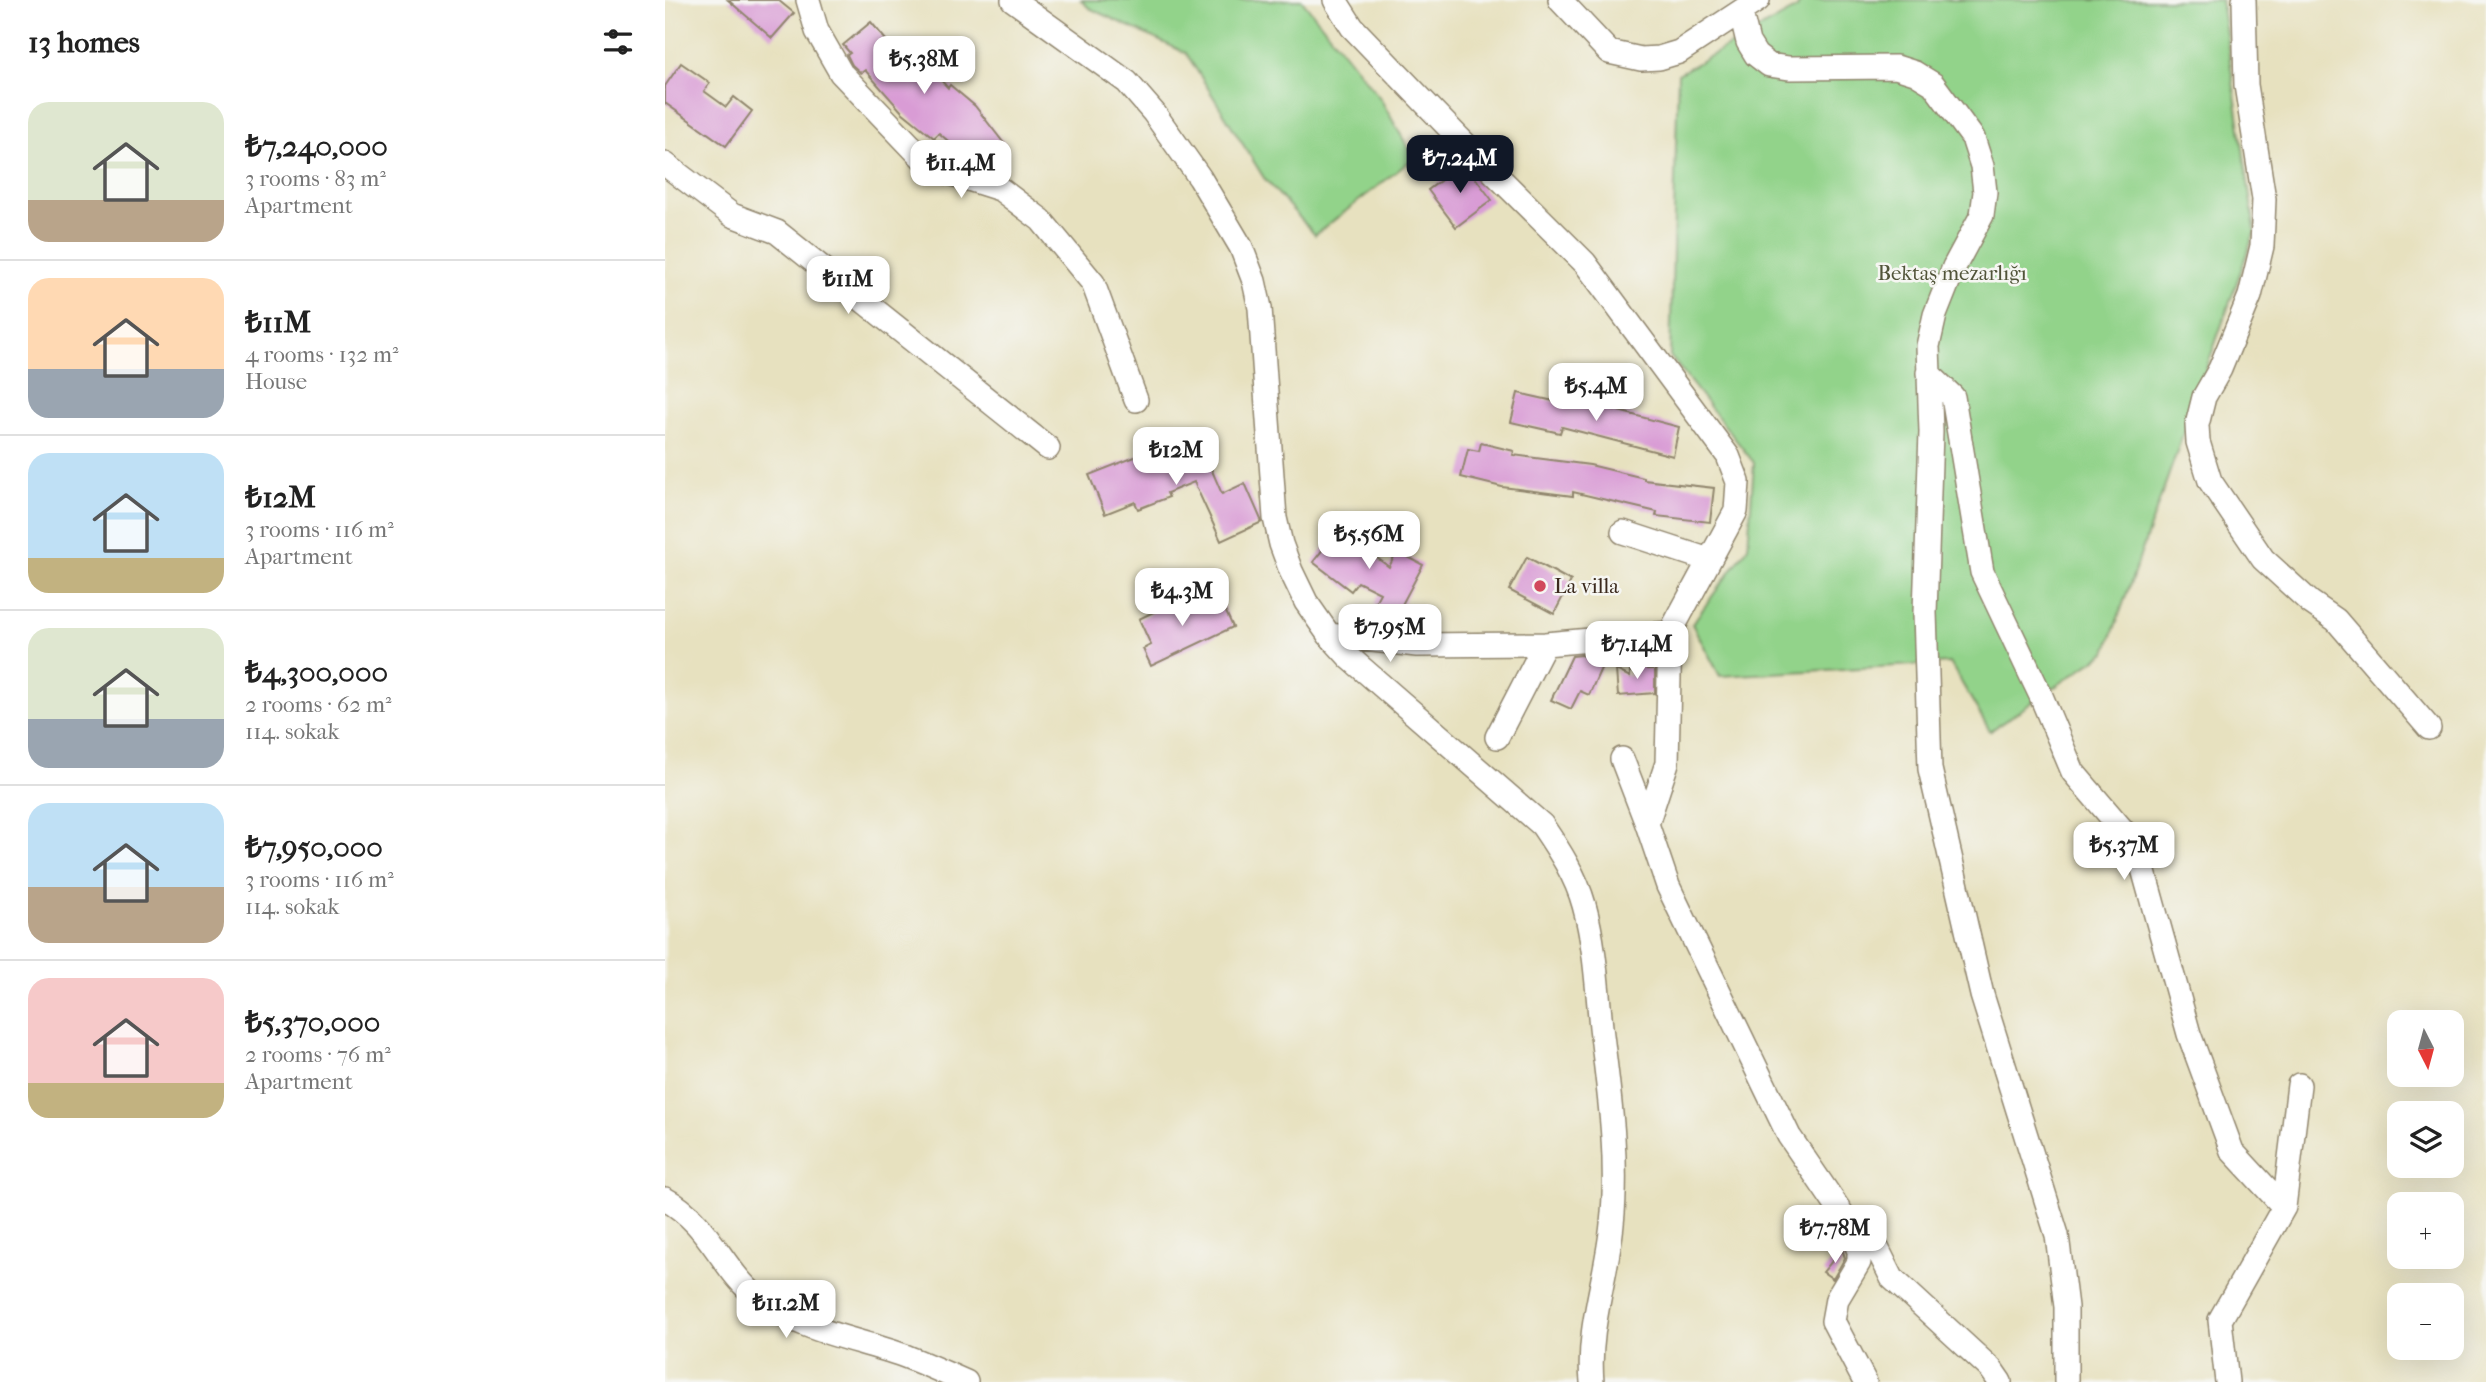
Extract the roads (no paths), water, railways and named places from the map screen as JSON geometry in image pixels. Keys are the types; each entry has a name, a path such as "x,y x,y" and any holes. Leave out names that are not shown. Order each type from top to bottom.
{"street":[{"path":"808,0 817,31 841,73 931,167 1000,189 1041,220 1093,283 1136,400"},
{"path":"1013,0 1127,82 1178,144 1241,247 1254,281 1260,308 1275,518 1281,544 1306,602 1329,635 1350,658 1542,825 1565,860 1584,905 1594,960 1614,1145 1615,1182 1611,1235 1600,1285 1590,1358 1592,1382"},
{"path":"1335,0 1352,27 1585,263 1728,456 1738,482 1736,511 1670,633 1667,763 1647,824"},
{"path":"1560,0 1609,52 1641,59 1659,58 1679,52 1749,6"},
{"path":"2245,0 2246,85 2264,199 2262,246 2250,296 2220,369 2204,397 2197,425 2199,442 2210,481 2263,559 2309,602 2336,620 2430,728"},
{"path":"1749,6 1748,42 1756,55 1769,65 1789,68 1896,67 1915,73 1933,85 1973,138 1982,166 1985,192 1982,215 1954,267 1935,315 1928,346 1931,432 1925,613 1930,769 1982,995 2057,1235 2066,1307 2066,1382"},
{"path":"665,164 732,215 778,232 1048,448"},
{"path":"1927,373 1953,397 1982,572 2042,696 2073,772 2137,847 2189,1034 2232,1151 2284,1206"},
{"path":"1623,532 1709,560"},
{"path":"1329,635 1417,645 1545,644 1670,633"},
{"path":"1497,737 1545,644"},
{"path":"1622,759 1668,886 1789,1136 1847,1221 1859,1251 1859,1262 1837,1299 1833,1321 1865,1382"},
{"path":"2227,1382 2220,1320 2284,1206 2299,1085"},
{"path":"665,1199 698,1222 734,1273 757,1297 784,1316 819,1330 901,1355 934,1375 966,1382"},
{"path":"1847,1221 1869,1232 1892,1278 1991,1369 2000,1382"}],"place":[{"name":"La villa","path":"1540,586"}],"park label":[{"name":"Bektaş mezarlığı","path":"1952,273"}]}
